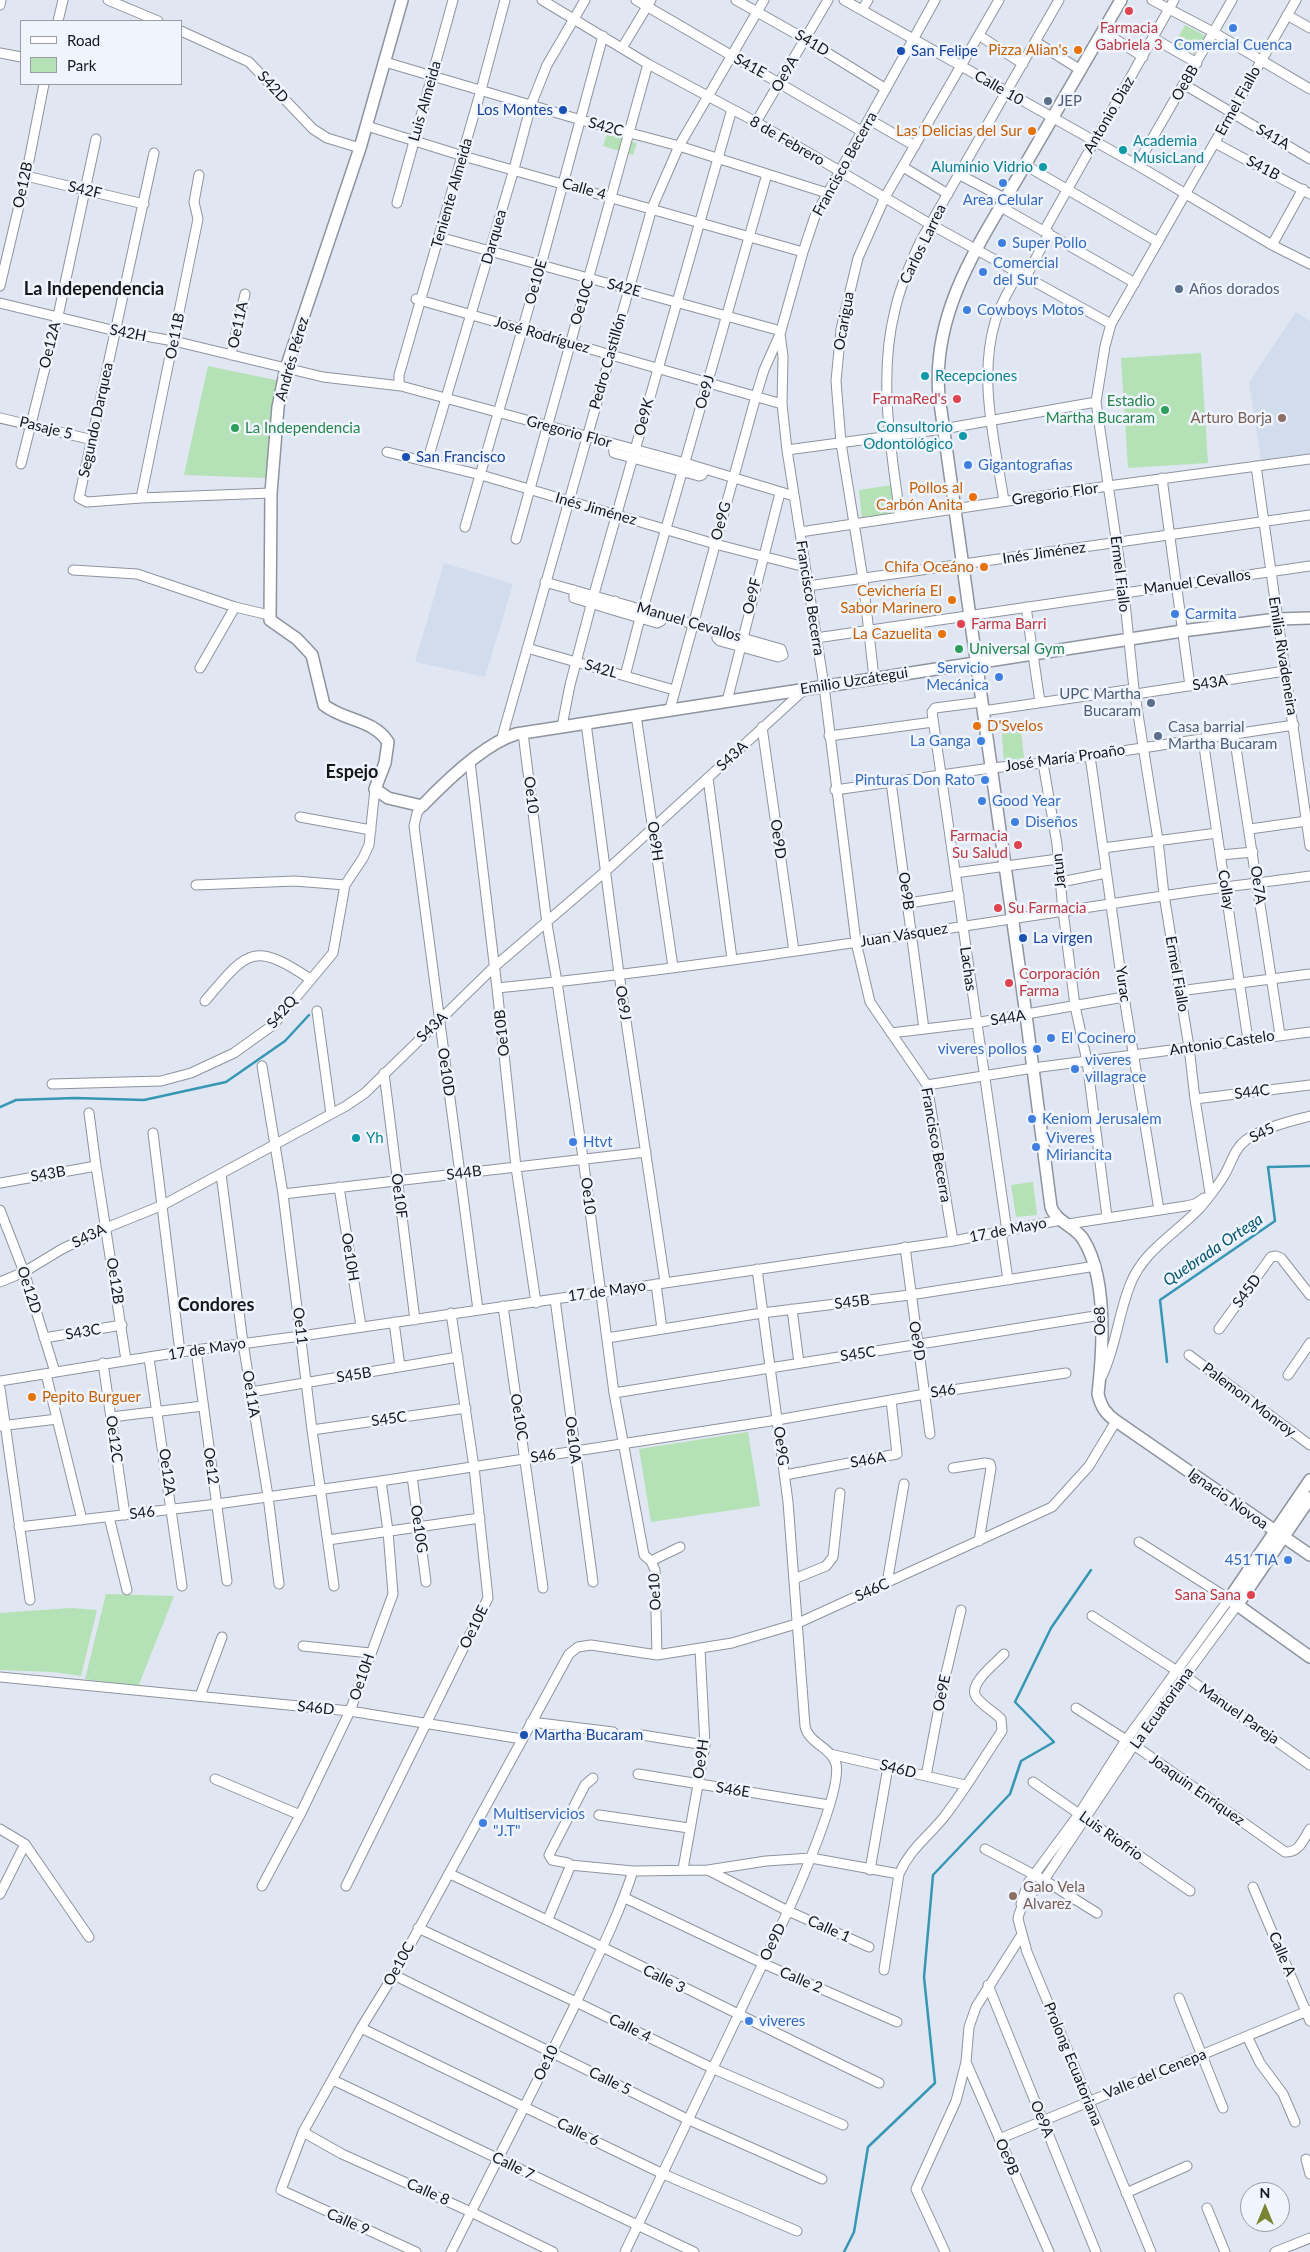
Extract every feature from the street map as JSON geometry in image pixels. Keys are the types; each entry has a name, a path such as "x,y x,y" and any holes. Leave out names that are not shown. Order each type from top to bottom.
{"street":[{"path":"0,5 1,0"},
{"path":"58,20 63,0"},
{"name":"Andrés Pérez","path":"269,615 271,492 276,427 286,368 360,148 402,0"},
{"name":"Luis Almeida","path":"397,202 453,0"},
{"name":"Teniente Almeida","path":"401,386 399,375 419,300 439,237 505,0"},
{"name":"8 de Febrero","path":"542,0 648,64 756,122 930,224 1111,324"},
{"path":"574,18 586,0"},
{"name":"S41E","path":"636,0 649,3 732,56 863,132"},
{"name":"S41D","path":"736,0 805,39 886,89"},
{"name":"Pedro Castillón","path":"501,741 652,208 679,146 764,0"},
{"name":"Oe9A","path":"756,122 828,0"},
{"name":"Calle 10","path":"844,0 962,66 1006,93 1137,165 1272,245 1310,264"},
{"path":"862,10 868,0"},
{"name":"Francisco Becerra","path":"935,0 815,216 781,332 783,356 782,404 787,450 824,686 856,942 870,1002 927,1085 953,1241"},
{"name":"Ocarigua","path":"874,678 863,579 841,443 836,381 841,329 858,258 886,197 999,0"},
{"name":"Carlos Larrea","path":"900,516 890,436 888,370 888,345 894,311 910,265 930,224 960,175 1059,0"},
{"name":"Oe8","path":"1118,1423 1105,1411 1098,1394 1101,1315 1096,1266 1084,1240 1055,1216 1051,1208 938,383 942,335 959,283 1079,69 1121,0"},
{"path":"1152,0 1213,32 1310,89"},
{"name":"Antonio Diaz","path":"1022,275 1046,232 1066,188 1143,57 1174,0"},
{"name":"Oe8B","path":"1137,165 1185,85 1232,0"},
{"name":"Ermel Fiallo","path":"1210,1193 1195,1099 1190,1047 1164,896 1158,840 1128,640 1124,593 1096,402 1105,346 1111,324 1296,0"},
{"path":"111,1 156,20"},
{"path":"622,48 649,3"},
{"path":"1287,15 1310,28"},
{"name":"Darquea","path":"427,462 472,315 514,169 530,105 547,65 574,18"},
{"name":"S42D","path":"182,31 249,62 312,129 327,138 360,148"},
{"path":"1103,31 1143,57"},
{"name":"Oe10E","path":"465,527 541,265 603,36"},
{"path":"980,36 1023,64"},
{"path":"1153,38 1197,62"},
{"path":"1036,42 1079,69"},
{"path":"0,53 20,57"},
{"name":"S42C","path":"385,62 581,120 679,146 827,192"},
{"name":"Oe10C","path":"516,540 569,343 589,278 648,64"},
{"name":"Oe12B","path":"0,286 26,176 44,85"},
{"name":"S41A","path":"1185,85 1310,159"},
{"name":"Oe9K","path":"562,726 592,599 732,109"},
{"path":"870,120 915,146"},
{"name":"Calle 4","path":"366,126 462,156 514,169 803,252"},
{"name":"Oe12A","path":"21,464 58,316 96,139"},
{"name":"S41B","path":"1215,143 1306,191"},
{"name":"Segundo Darquea","path":"154,153 80,500 87,502 271,492"},
{"path":"1025,165 1158,242"},
{"path":"904,167 948,194"},
{"name":"Oe9J","path":"625,676 665,529 767,174"},
{"name":"Oe11B","path":"141,498 198,219 194,202 199,175"},
{"path":"960,175 1046,232 1135,283"},
{"name":"S42F","path":"26,176 144,204"},
{"path":"1272,245 1306,191"},
{"name":"S42E","path":"439,237 726,315 781,332"},
{"path":"1004,501 992,420 988,366 990,342 1004,298 1022,275"},
{"name":"Oe11A","path":"232,355 244,294"},
{"name":"José Rodríguez","path":"419,300 782,404"},
{"name":"S42H","path":"0,304 116,331 174,341 346,381 401,386"},
{"name":"Oe9G","path":"670,709 756,396 764,370 781,332"},
{"name":"Gregorio Flor","path":"401,386 613,444 634,454 684,467 704,470 794,496"},
{"path":"787,450 943,429 1096,402"},
{"name":"Pasaje 5","path":"0,418 93,440"},
{"name":"Inés Jiménez","path":"387,452 481,475 715,544 805,567"},
{"name":"Gregorio Flor","path":"800,532 1162,478 1310,459"},
{"name":"Emilia Rivadeneira","path":"1256,466 1310,846"},
{"path":"1162,478 1190,686"},
{"name":"Oe9F","path":"726,700 762,556 780,493"},
{"name":"Inés Jiménez","path":"808,586 1310,514"},
{"name":"Manuel Cevallos","path":"816,638 1310,566"},
{"path":"73,570 138,574 235,607 269,615 273,623 296,639 312,655 324,705 338,714 377,729 388,742 385,763 375,789 388,798 422,806"},
{"name":"Manuel Cevallos","path":"545,582 574,590 592,599 642,613 663,615 719,632 740,643"},
{"path":"200,668 235,607"},
{"path":"1026,607 1040,702"},
{"name":"Emilio Uzcátegui","path":"422,806 470,762 508,736 636,714 1182,631 1277,619 1310,618"},
{"name":"S42L","path":"527,648 674,690"},
{"name":"S43A","path":"935,708 1040,702 1190,686 1285,672"},
{"name":"S43A","path":"0,1282 24,1272 62,1249 163,1204 221,1174 274,1143 331,1114 365,1093 494,967 546,924 654,828 806,688"},
{"name":"Lachas","path":"935,708 932,712 933,722 985,1076 1008,1280"},
{"name":"Oe9H","path":"636,714 673,967"},
{"path":"830,736 933,722"},
{"name":"Oe9J","path":"586,723 607,870 619,974 646,1152 661,1283 662,1329"},
{"name":"José María Proaño","path":"836,790 941,774 1043,763 1294,725"},
{"name":"Oe9D","path":"762,727 794,951"},
{"name":"Oe10","path":"523,733 546,924 557,982 583,1158 614,1393 644,1555 651,1561 655,1570 656,1655"},
{"name":"Oe7A","path":"1234,735 1250,829 1270,980 1280,1036"},
{"name":"Collay","path":"1202,740 1248,1040"},
{"name":"Yurac","path":"1090,756 1124,997 1159,1210"},
{"name":"Oe10B","path":"470,762 516,1167 536,1303"},
{"name":"Jatun","path":"1043,763 1058,859 1062,911 1075,1006 1087,1061 1107,1217"},
{"path":"708,778 732,959"},
{"name":"Oe9B","path":"891,782 909,903 924,1030"},
{"name":"S42Q","path":"52,1084 161,1081 191,1073 234,1053 256,1040 273,1025 333,953 345,884 363,858 369,844 375,789"},
{"name":"Oe10D","path":"422,806 417,813 414,826 478,1310"},
{"path":"300,817 371,830"},
{"path":"1250,829 1307,821"},
{"path":"1103,848 1217,833"},
{"path":"1221,856 1253,852"},
{"path":"955,872 1058,859"},
{"path":"1061,882 1106,873"},
{"name":"Juan Vásquez","path":"497,988 794,951 1310,876"},
{"path":"196,884 294,881 345,884"},
{"path":"909,903 958,895"},
{"path":"205,1000 242,961 253,955 262,954 271,957 310,979"},
{"path":"1179,990 1310,974"},
{"name":"S44A","path":"891,1033 976,1023 1124,997"},
{"path":"317,1012 331,1114"},
{"name":"Antonio Castelo","path":"927,1085 1033,1068 1310,1032"},
{"name":"Oe11","path":"262,1066 283,1194 312,1430 334,1586"},
{"name":"Oe10F","path":"384,1073 415,1320"},
{"name":"S44C","path":"1195,1099 1310,1085"},
{"name":"Oe12B","path":"90,1113 96,1166 126,1360"},
{"name":"S45","path":"1100,1380 1111,1356 1130,1284 1141,1265 1166,1237 1199,1209 1224,1176 1234,1155 1244,1142 1279,1124 1310,1116"},
{"path":"153,1133 180,1352"},
{"name":"S44B","path":"283,1194 646,1152"},
{"name":"S43B","path":"0,1183 96,1166"},
{"name":"Oe11A","path":"221,1174 242,1343 268,1496 280,1584"},
{"name":"Oe10H","path":"339,1187 361,1326"},
{"name":"17 de Mayo","path":"0,1382 103,1363 149,1358 503,1306 536,1303 953,1241 1064,1222 1159,1210 1195,1204 1210,1193"},
{"name":"Oe12D","path":"0,1210 24,1272 44,1338 57,1419 82,1520"},
{"name":"Oe9D","path":"905,1247 930,1434"},
{"name":"S45D","path":"1219,1329 1271,1257 1281,1258 1310,1295"},
{"name":"S45B","path":"607,1338 762,1313 910,1295 1096,1266"},
{"name":"Oe9G","path":"757,1269 785,1475 796,1624"},
{"name":"Oe10A","path":"555,1299 593,1582"},
{"name":"Oe10C","path":"503,1306 543,1588"},
{"path":"792,1309 800,1363"},
{"name":"Oe10E","path":"346,1886 488,1598 474,1467 451,1314"},
{"name":"S45C","path":"614,1393 1101,1315"},
{"path":"394,1322 400,1367"},
{"name":"S43C","path":"44,1338 122,1325"},
{"path":"1288,1376 1310,1342"},
{"name":"Oe12","path":"196,1350 227,1581"},
{"name":"Palemon Monroy","path":"1189,1355 1310,1445"},
{"name":"Oe12A","path":"149,1358 182,1586"},
{"name":"S45B","path":"251,1392 458,1358"},
{"name":"Oe12C","path":"103,1363 125,1515"},
{"name":"S46","path":"19,1527 172,1510 381,1481 778,1420 925,1394 1066,1373"},
{"path":"0,1388 3,1426 30,1600"},
{"name":"S46A","path":"785,1475 897,1454 891,1400"},
{"path":"111,1417 203,1406"},
{"name":"S45C","path":"312,1430 466,1408"},
{"path":"3,1426 57,1419"},
{"name":"Ignacio Novoa","path":"1118,1423 1310,1555"},
{"name":"S46C","path":"531,1722 569,1654 578,1647 591,1645 656,1655 732,1643 796,1624 1052,1508 1089,1466 1118,1423"},
{"path":"953,1468 985,1463 990,1464 992,1468 979,1541"},
{"name":"Oe10G","path":"412,1476 426,1582"},
{"name":"La Ecuatoriana","path":"1082,1816 1130,1743 1234,1602 1280,1534 1310,1480"},
{"name":"Oe10H","path":"262,1886 300,1815 350,1711 393,1594 388,1531 381,1481"},
{"path":"887,1583 904,1484"},
{"path":"794,1579 826,1566 832,1557 840,1493"},
{"path":"1280,1534 1310,1498"},
{"path":"109,1517 127,1590"},
{"path":"328,1540 480,1518"},
{"path":"1139,1542 1234,1602 1310,1657"},
{"path":"651,1561 680,1547"},
{"name":"Oe9E","path":"926,1776 943,1686 961,1610"},
{"name":"Manuel Pareja","path":"1092,1616 1181,1674 1310,1764"},
{"path":"796,1624 806,1731 830,1754"},
{"path":"200,1696 222,1637"},
{"path":"303,1646 370,1653"},
{"name":"Oe9H","path":"683,1869 705,1745 700,1648"},
{"path":"884,1970 899,1874 906,1859 924,1836 944,1818 1002,1731 1001,1719 977,1698 974,1692 974,1685 1004,1654"},
{"name":"S46D","path":"0,1677 350,1711 522,1739"},
{"name":"Joaquin Enriquez","path":"1076,1708 1130,1743 1285,1852 1292,1852 1298,1848 1310,1829"},
{"path":"522,1739 531,1722 613,1732"},
{"path":"642,1735 705,1745"},
{"name":"Oe10C","path":"280,2190 303,2132 450,1874 522,1739"},
{"name":"Oe9D","path":"625,2252 714,2069 811,1858 829,1805 837,1772 830,1754"},
{"name":"S46D","path":"830,1754 965,1785"},
{"path":"870,1870 888,1767"},
{"name":"S46E","path":"638,1774 829,1805"},
{"path":"593,1778 585,1785 549,1855 552,1860 566,1862 570,1865 633,1871 708,1870 766,1861 811,1858 899,1874"},
{"path":"215,1779 300,1815"},
{"name":"Luis Riofrio","path":"1033,1782 1190,1891"},
{"path":"599,1814 690,1828"},
{"path":"1019,1914 1024,1893 1034,1875 1082,1816"},
{"path":"1019,1914 1031,1895 1044,1880 1082,1816"},
{"path":"0,1829 25,1844 89,1937"},
{"path":"0,1894 25,1844"},
{"path":"985,1848 1044,1880 1097,1913"},
{"path":"548,1919 570,1865"},
{"name":"Calle 1","path":"708,1870 788,1911 869,1947"},
{"name":"Oe10","path":"451,2252 602,1948 625,1898 633,1871"},
{"name":"Calle 3","path":"450,1874 548,1919 739,2016 879,2083"},
{"name":"Calle A","path":"1253,1887 1308,2011 1310,2020"},
{"name":"Calle 2","path":"625,1898 762,1964 897,2022"},
{"name":"Prolong Ecuatoriana","path":"1019,1914 1018,1925 1021,1936 1151,2252"},
{"name":"Calle 4","path":"418,1928 714,2069 843,2125"},
{"path":"945,2252 916,2189 956,2101 966,2062 969,2027 976,2007 988,1985 1021,1936"},
{"name":"Calle 5","path":"400,1978 689,2120 822,2179"},
{"name":"Oe9A","path":"988,1985 1096,2252"},
{"path":"1179,1998 1222,2108"},
{"name":"Valle del Cenepa","path":"999,2138 1308,2011"},
{"name":"Calle 6","path":"361,2028 663,2174 797,2231"},
{"path":"1247,2036 1260,2063 1283,2094 1296,2122"},
{"name":"Oe9B","path":"966,2062 1049,2252"},
{"name":"Calle 7","path":"333,2080 694,2252"},
{"name":"Calle 8","path":"303,2132 342,2154 471,2212 553,2252"},
{"path":"1306,2160 1310,2174"},
{"path":"1126,2193 1188,2166"},
{"name":"Calle 9","path":"280,2190 416,2252"},
{"path":"1207,2208 1224,2252"},
{"path":"1278,2252 1310,2238"}],"shaded area":[{"name":"Arturo Borja","path":"1296,312 1310,321 1310,454 1261,460 1249,382"},
{"path":"444,563 513,584 485,677 415,662"}],"green space":[{"path":"1185,25 1211,39 1201,57 1175,43"},
{"path":"607,134 637,143 633,155 603,146"},
{"name":"Estadio Martha Bucaram","path":"1201,353 1208,463 1128,468 1121,358"},
{"name":"La Independencia","path":"208,366 285,382 266,478 184,475"},
{"path":"899,484 903,513 862,520 859,490"},
{"path":"1020,721 1024,758 1004,760 1001,723"},
{"path":"1033,1182 1037,1215 1016,1217 1011,1185"},
{"path":"748,1432 760,1506 651,1522 639,1449"},
{"path":"106,1594 174,1596 138,1687 85,1679"},
{"path":"71,1608 97,1610 81,1676 53,1672 0,1670 0,1613"}],"waterway":[{"path":"0,1107 16,1100 75,1098 144,1100 226,1082 285,1041 309,1015"},
{"name":"Quebrada Ortega","path":"1167,1362 1160,1300 1275,1221 1268,1167 1310,1166"},
{"name":"Quebrada Ortega","path":"844,2252 854,2232 868,2147 935,2083 924,1977 933,1875 1010,1794 1021,1761 1054,1742 1015,1702 1051,1628 1091,1570"}],"place":[{"name":"Farmacia Gabriela 3","path":"1129,11"},
{"name":"Comercial Cuenca","path":"1233,28"},
{"name":"Pizza Alian's","path":"1078,50"},
{"name":"San Felipe","path":"901,51"},
{"name":"JEP","path":"1048,101"},
{"name":"Los Montes","path":"563,110"},
{"name":"Las Delicias del Sur","path":"1032,131"},
{"name":"Academia MusicLand","path":"1123,150"},
{"name":"Aluminio Vidrio","path":"1043,167"},
{"name":"Area Celular","path":"1003,183"},
{"name":"Super Pollo","path":"1002,243"},
{"name":"Comercial del Sur","path":"983,272"},
{"name":"Años dorados","path":"1179,289"},
{"name":"Cowboys Motos","path":"967,310"},
{"name":"Recepciones","path":"925,376"},
{"name":"FarmaRed's","path":"957,399"},
{"name":"Estadio Martha Bucaram","path":"1165,410"},
{"name":"Arturo Borja","path":"1282,418"},
{"name":"La Independencia","path":"235,428"},
{"name":"Consultorio Odontológico","path":"963,436"},
{"name":"San Francisco","path":"406,457"},
{"name":"Gigantografias","path":"968,465"},
{"name":"Pollos al Carbón Anita","path":"973,497"},
{"name":"Chifa Oceáno","path":"984,567"},
{"name":"Cevichería El Sabor Marinero","path":"952,600"},
{"name":"Carmita","path":"1175,614"},
{"name":"Farma Barri","path":"961,624"},
{"name":"La Cazuelita","path":"942,634"},
{"name":"Universal Gym","path":"959,649"},
{"name":"Servicio Mecánica","path":"999,677"},
{"name":"UPC Martha Bucaram","path":"1151,703"},
{"name":"D'Svelos","path":"977,726"},
{"name":"Casa barrial Martha Bucaram","path":"1158,736"},
{"name":"La Ganga","path":"981,741"},
{"name":"Pinturas Don Rato","path":"985,780"},
{"name":"Good Year","path":"982,801"},
{"name":"Diseños","path":"1015,822"},
{"name":"Farmacia Su Salud","path":"1018,845"},
{"name":"Su Farmacia","path":"998,908"},
{"name":"La virgen","path":"1023,938"},
{"name":"Corporación Farma","path":"1009,983"},
{"name":"El Cocinero","path":"1051,1038"},
{"name":"viveres pollos","path":"1037,1049"},
{"name":"viveres villagrace","path":"1075,1069"},
{"name":"Keniom Jerusalem","path":"1032,1119"},
{"name":"Yh","path":"356,1138"},
{"name":"Htvt","path":"573,1142"},
{"name":"Viveres Miriancita","path":"1036,1147"},
{"name":"Pepito Burguer","path":"32,1397"},
{"name":"451 TIA","path":"1288,1560"},
{"name":"Sana Sana","path":"1251,1595"},
{"name":"Martha Bucaram","path":"524,1735"},
{"name":"Multiservicios \"J.T\"","path":"483,1823"},
{"name":"Galo Vela Alvarez","path":"1013,1896"},
{"name":"viveres","path":"749,2021"}],"district":[{"name":"La Independencia","path":"94,289"},
{"name":"Espejo","path":"352,772"},
{"name":"Condores","path":"216,1305"}]}
